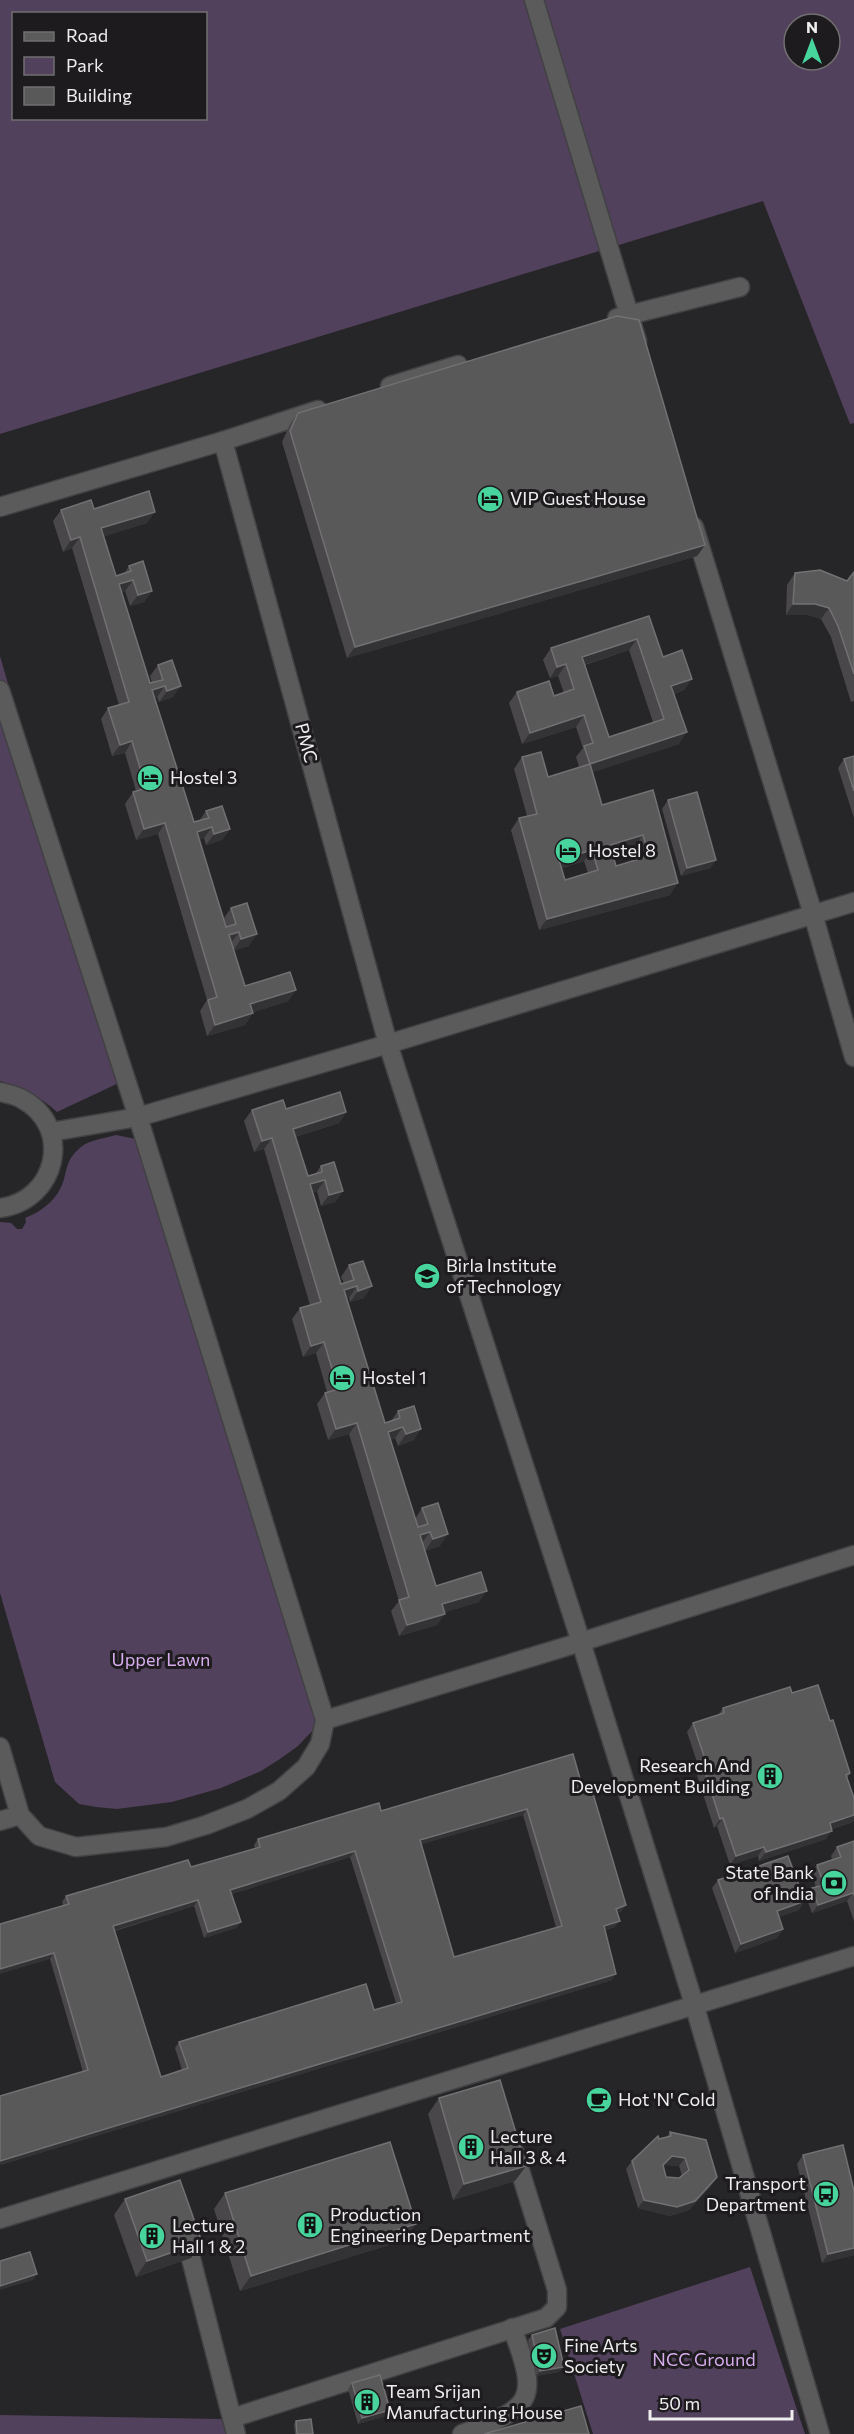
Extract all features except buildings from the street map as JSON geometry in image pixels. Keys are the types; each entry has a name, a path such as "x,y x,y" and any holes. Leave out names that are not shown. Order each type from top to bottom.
{"street":[{"path":"534,0 643,360"},
{"path":"596,325 740,287"},
{"path":"376,390 475,360"},
{"path":"0,507 224,441 333,405"},
{"name":"PMC","path":"224,441 388,1044 581,1642 694,2004 820,2434"},
{"path":"688,507 813,914 854,1057"},
{"path":"0,690 138,1117 325,1720 320,1744 306,1767 279,1791 247,1809 206,1826 166,1837 76,1847 39,1836 20,1815 0,1747"},
{"path":"51,1132 138,1117 388,1044 854,902"},
{"path":"0,1092 22,1098 40,1112 51,1132 54,1155 48,1177 34,1195 14,1206 0,1208"},
{"path":"325,1720 854,1555"},
{"path":"0,1821 20,1815"},
{"path":"0,2219 170,2175 490,2075 694,2004 854,1956"},
{"path":"180,2214 234,2426 546,2318 556,2307 557,2290 509,2136"},
{"path":"462,2434 495,2421 514,2410 527,2397 528,2383 524,2360 512,2328"}],"green space":[{"path":"0,0 854,0 854,423 850,424 763,201 0,434"},
{"path":"0,656 123,1081 57,1112 30,1093 0,1081"},
{"name":"Upper Lawn","path":"116,1135 136,1139 319,1712 314,1729 298,1746 261,1771 221,1788 172,1802 117,1809 79,1804 55,1782 0,1593 0,1222 11,1223 17,1229 22,1229 26,1222 25,1218 44,1208 54,1198 62,1186 69,1162 81,1147"},
{"name":"NCC Ground","path":"750,2267 805,2434 593,2434 560,2329"},
{"path":"0,2415 221,2419 229,2434 0,2434"}],"place":[{"name":"VIP Guest House","path":"490,499"},
{"name":"Hostel 3","path":"150,778"},
{"name":"Hostel 8","path":"568,851"},
{"name":"Birla Institute of Technology","path":"427,1276"},
{"name":"Hostel 1","path":"342,1378"},
{"name":"Research And Development Building","path":"770,1776"},
{"name":"State Bank of India","path":"834,1883"},
{"name":"Hot 'N' Cold","path":"599,2100"},
{"name":"Lecture Hall 3 & 4","path":"471,2147"},
{"name":"Transport Department","path":"826,2194"},
{"name":"Production Engineering Department","path":"310,2225"},
{"name":"Lecture Hall 1 & 2","path":"152,2236"},
{"name":"Fine Arts Society","path":"544,2356"},
{"name":"Team Srijan Manufacturing House","path":"367,2402"}]}
